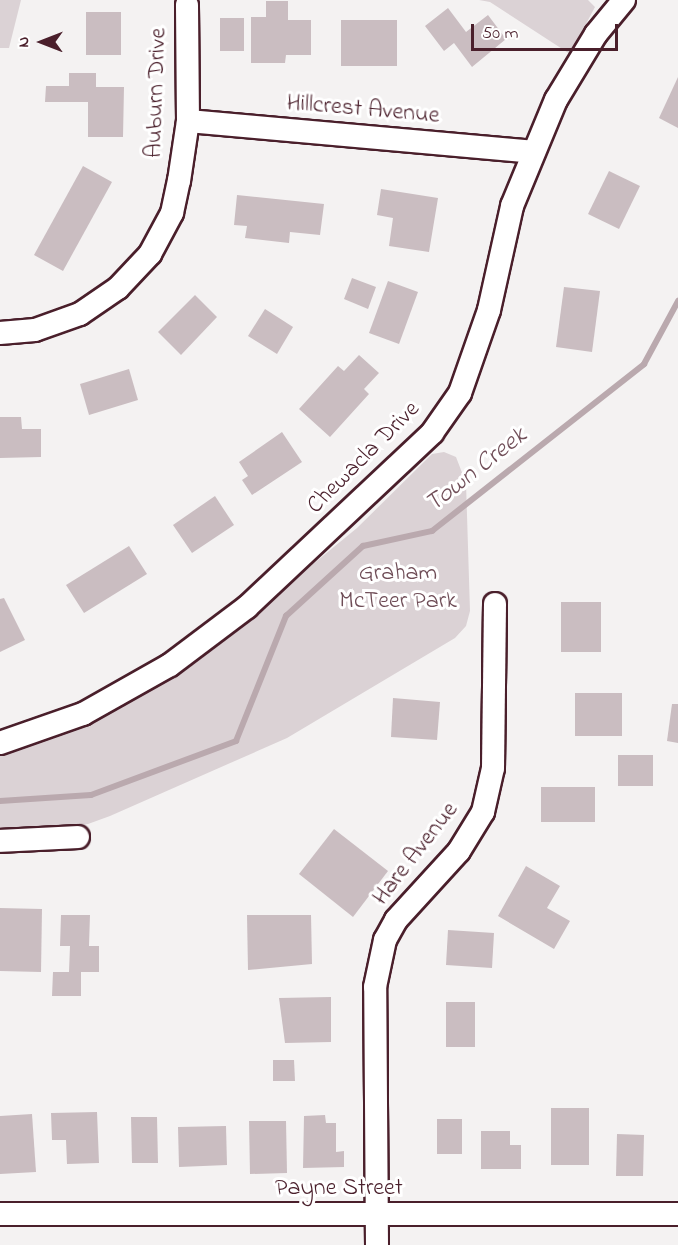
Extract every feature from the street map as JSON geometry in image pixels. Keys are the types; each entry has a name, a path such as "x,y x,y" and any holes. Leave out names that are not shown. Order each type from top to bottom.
{"street":[{"name":"Chewacla Drive","path":"0,743 82,714 170,665 248,607 432,433 460,393 489,310 512,206 533,152 562,90 596,34 624,0"},
{"name":"Auburn Drive","path":"0,333 35,330 80,315 118,288 150,254 172,213 188,121 187,5"},
{"name":"Hillcrest Avenue","path":"188,121 533,152"},
{"name":"Hare Avenue","path":"377,1245 375,987 385,940 396,920 459,851 483,812 493,768 495,604"},
{"path":"0,841 78,837"},
{"name":"Payne Street","path":"0,1214 377,1216 678,1214"}],"green space":[{"path":"0,0 21,0 9,48 0,48"},
{"path":"479,0 588,0 595,7 570,54 490,2"},
{"name":"Graham McTeer Park","path":"444,452 456,457 466,483 470,611 466,626 455,638 287,738 110,816 88,824 0,833 0,756 104,717 189,666 357,528 432,454"}],"building":[{"path":"266,1 288,1 288,20 311,20 311,55 286,55 285,63 251,63 251,17 266,17"},
{"path":"448,8 466,32 488,15 506,39 472,67 454,43 444,51 425,26"},
{"path":"86,12 121,12 121,55 86,55"},
{"path":"220,18 244,18 244,51 220,51"},
{"path":"341,20 397,20 397,66 341,66"},
{"path":"69,73 96,73 96,87 124,87 123,137 88,137 88,102 45,102 46,86 69,86"},
{"path":"678,77 678,128 659,118"},
{"path":"83,166 112,182 63,271 34,255"},
{"path":"609,171 640,186 619,229 588,214"},
{"path":"381,189 438,198 429,252 389,246 393,218 377,215"},
{"path":"237,195 324,204 320,235 290,232 289,243 245,238 247,226 234,225"},
{"path":"352,278 376,287 368,309 344,299"},
{"path":"388,281 418,292 399,344 369,333"},
{"path":"564,287 600,291 592,352 556,347"},
{"path":"195,295 217,317 181,355 158,332"},
{"path":"265,309 293,327 277,354 248,336"},
{"path":"359,355 379,373 364,389 369,394 330,437 299,409 338,366 344,371"},
{"path":"129,369 138,400 89,415 80,384"},
{"path":"0,417 21,417 22,429 41,429 41,457 0,458"},
{"path":"282,432 302,462 252,495 242,480 248,476 239,462"},
{"path":"215,496 234,525 192,553 173,525"},
{"path":"129,546 147,574 84,613 66,585"},
{"path":"4,598 25,640 0,652 0,599"},
{"path":"561,602 601,602 601,652 561,652"},
{"path":"575,693 622,693 622,736 575,736"},
{"path":"393,698 440,702 437,740 391,737"},
{"path":"672,704 678,704 678,743 667,741"},
{"path":"618,755 653,755 653,786 618,786"},
{"path":"541,787 595,787 595,822 541,822"},
{"path":"334,829 388,871 353,917 299,874"},
{"path":"526,866 560,886 547,908 570,921 554,949 498,916"},
{"path":"0,908 42,909 41,972 0,971"},
{"path":"61,915 90,915 89,946 99,946 99,972 81,972 81,996 52,996 53,972 69,972 70,946 60,946"},
{"path":"247,915 311,915 312,964 248,970"},
{"path":"448,930 494,933 492,968 446,965"},
{"path":"331,997 331,1042 285,1043 279,998"},
{"path":"446,1002 475,1002 475,1047 446,1047"},
{"path":"273,1060 294,1060 295,1081 273,1081"},
{"path":"551,1108 589,1108 589,1165 551,1165"},
{"path":"97,1112 99,1163 67,1164 66,1140 52,1140 51,1113"},
{"path":"32,1114 36,1172 0,1174 0,1116"},
{"path":"325,1115 326,1123 336,1123 336,1152 344,1151 344,1167 303,1168 304,1116"},
{"path":"131,1117 157,1117 158,1163 132,1163"},
{"path":"437,1119 462,1119 462,1154 437,1154"},
{"path":"249,1121 286,1121 287,1173 250,1174"},
{"path":"226,1126 227,1165 179,1167 178,1127"},
{"path":"481,1131 510,1131 510,1145 521,1145 521,1169 481,1169"},
{"path":"617,1134 644,1135 643,1176 616,1176"}],"waterway":[{"name":"Town Creek","path":"0,801 91,795 236,741 286,616 363,546 432,531 644,364 678,301"}]}
